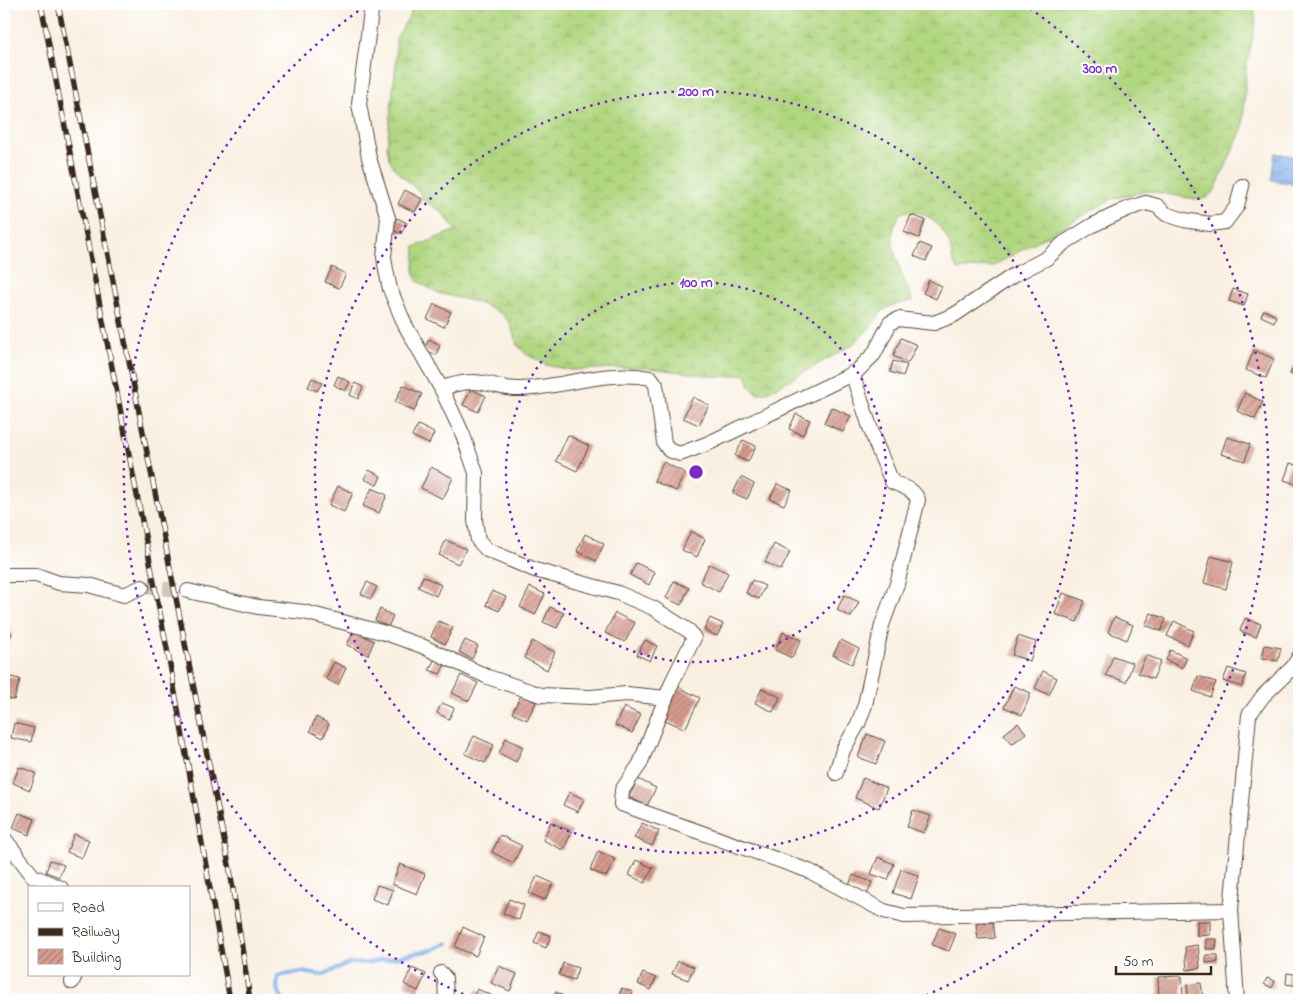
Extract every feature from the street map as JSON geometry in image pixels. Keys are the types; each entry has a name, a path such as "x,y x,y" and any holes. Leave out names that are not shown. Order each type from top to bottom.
{"street":[{"path":"372,4 359,104 369,158 388,218 384,257 386,270 390,289 405,325 440,388 463,435 476,473 478,540 487,550 535,570 618,593 653,608 689,631 694,638 666,698 640,764 622,790 621,804 809,871 884,911 904,916 1232,910"},
{"path":"440,388 471,382 504,389 521,389 608,376 636,375 650,378 656,385 664,443 669,450 680,454 709,443 852,374 874,354 890,324 898,319 934,322 954,315 1014,275 1047,258 1064,243 1092,225 1146,203 1157,206 1166,214 1184,220 1210,224 1225,222 1237,206 1242,186"},
{"path":"836,773 843,750 858,724 865,705 882,624 897,584 918,500 915,493 909,488 892,482 874,439 852,374"},
{"path":"4,575 36,575 59,584 89,585 124,596 142,587"},
{"path":"188,591 258,607 304,612 385,633 422,646 488,677 541,695 590,697 627,694 666,698"},
{"path":"1236,1000 1232,910 1249,715 1263,696 1294,667 1299,657"},
{"path":"4,838 33,876 57,886"},
{"path":"441,973 445,978 446,1000"}],"green space":[{"path":"416,4 1253,4 1256,21 1246,68 1243,127 1215,190 1207,198 1195,199 1149,191 1114,198 993,266 958,270 953,261 949,242 933,221 927,216 914,212 900,213 893,232 894,248 899,267 913,301 893,305 883,310 869,329 851,346 769,391 757,394 750,386 746,374 721,377 642,367 570,370 546,365 526,354 517,345 510,323 501,313 476,302 438,293 417,281 414,270 415,247 456,230 442,212 422,199 421,194 395,169 389,158 387,146 396,63 396,39"}],"water":[{"path":"1275,153 1299,157 1297,185 1271,180"}],"building":[{"path":"405,190 422,199 415,212 398,204"},
{"path":"911,215 925,220 919,238 904,232"},
{"path":"397,218 407,223 401,234 391,229"},
{"path":"920,243 932,248 926,261 914,256"},
{"path":"332,267 346,274 339,288 325,282"},
{"path":"929,280 942,286 936,299 923,293"},
{"path":"1233,289 1248,294 1244,306 1229,301"},
{"path":"434,304 451,312 444,327 427,319"},
{"path":"1264,310 1276,316 1274,322 1261,316"},
{"path":"901,338 917,345 908,363 893,356"},
{"path":"429,339 440,345 436,355 424,349"},
{"path":"1254,350 1274,359 1266,378 1246,370"},
{"path":"1299,354 1299,378 1290,374"},
{"path":"893,361 907,365 903,376 890,372"},
{"path":"338,376 350,382 345,391 334,385"},
{"path":"312,378 322,383 317,391 308,387"},
{"path":"355,383 363,387 358,399 350,395"},
{"path":"403,385 422,394 414,411 395,402"},
{"path":"471,389 486,396 478,412 463,405"},
{"path":"1245,393 1263,402 1255,419 1237,411"},
{"path":"693,397 709,405 699,425 683,418"},
{"path":"831,407 851,416 843,432 824,423"},
{"path":"796,414 810,420 803,435 789,429"},
{"path":"418,425 434,433 429,444 412,436"},
{"path":"568,435 589,446 577,471 556,461"},
{"path":"1227,437 1250,444 1245,461 1221,454"},
{"path":"743,440 756,446 748,462 735,456"},
{"path":"663,462 685,473 676,491 654,481"},
{"path":"1290,463 1299,466 1299,485 1284,480"},
{"path":"431,467 453,478 443,499 421,488"},
{"path":"369,470 381,476 377,485 364,479"},
{"path":"741,477 754,484 747,499 733,493"},
{"path":"777,484 792,490 784,505 770,499"},
{"path":"338,486 353,493 344,512 329,505"},
{"path":"372,488 387,495 379,513 363,506"},
{"path":"691,531 705,539 697,557 682,550"},
{"path":"585,534 604,544 596,561 577,551"},
{"path":"446,540 466,549 458,564 439,555"},
{"path":"774,544 790,552 781,570 765,562"},
{"path":"1211,556 1233,562 1226,589 1204,583"},
{"path":"636,563 655,572 649,585 630,575"},
{"path":"709,564 728,573 719,592 700,582"},
{"path":"423,576 441,585 436,596 418,587"},
{"path":"752,580 765,586 759,599 746,593"},
{"path":"674,581 689,588 681,605 666,598"},
{"path":"367,582 377,587 371,599 361,594"},
{"path":"530,587 545,594 535,615 520,607"},
{"path":"492,591 506,597 499,611 486,605"},
{"path":"1063,593 1085,601 1077,622 1055,614"},
{"path":"844,595 859,602 851,617 837,610"},
{"path":"550,607 564,613 557,628 543,622"},
{"path":"380,609 393,616 388,627 375,620"},
{"path":"615,613 635,623 625,642 605,633"},
{"path":"1151,613 1166,619 1161,631 1145,625"},
{"path":"1114,617 1133,625 1127,640 1108,632"},
{"path":"710,618 723,624 717,636 704,630"},
{"path":"1245,618 1261,624 1256,637 1240,631"},
{"path":"438,621 453,627 445,644 431,637"},
{"path":"1174,621 1194,631 1188,645 1167,636"},
{"path":"4,630 12,633 4,654"},
{"path":"354,631 374,641 368,655 347,645"},
{"path":"783,632 801,640 792,658 775,650"},
{"path":"1018,636 1036,642 1030,661 1012,655"},
{"path":"465,640 478,646 472,659 459,652"},
{"path":"645,640 657,646 650,661 637,655"},
{"path":"841,640 859,649 852,664 833,655"},
{"path":"532,641 555,652 547,670 524,658"},
{"path":"1265,645 1281,648 1278,661 1262,658"},
{"path":"1170,650 1187,658 1182,668 1166,660"},
{"path":"1146,655 1161,661 1153,679 1138,673"},
{"path":"1113,656 1133,663 1126,682 1106,675"},
{"path":"436,657 446,662 440,674 429,670"},
{"path":"334,662 346,668 338,685 326,679"},
{"path":"1228,668 1246,674 1242,687 1223,681"},
{"path":"1043,671 1057,678 1049,695 1035,688"},
{"path":"461,675 478,683 469,701 452,693"},
{"path":"6,676 20,679 14,700 4,698"},
{"path":"1198,676 1216,682 1210,697 1193,691"},
{"path":"676,686 700,698 685,729 661,718"},
{"path":"1014,686 1031,693 1022,715 1004,707"},
{"path":"762,688 780,697 773,712 755,703"},
{"path":"521,695 536,702 527,720 512,713"},
{"path":"442,703 454,708 449,719 437,713"},
{"path":"624,707 641,715 632,733 615,725"},
{"path":"316,717 329,724 323,738 310,731"},
{"path":"14,723 34,728 31,742 11,738"},
{"path":"1018,723 1026,733 1012,744 1004,734"},
{"path":"867,734 885,741 876,764 858,757"},
{"path":"474,736 494,745 485,763 465,754"},
{"path":"506,738 523,747 516,762 499,753"},
{"path":"19,767 36,773 30,790 13,783"},
{"path":"863,778 887,788 879,808 855,798"},
{"path":"638,779 656,788 647,806 629,797"},
{"path":"569,792 584,799 578,812 563,805"},
{"path":"913,810 931,816 924,833 907,827"},
{"path":"19,813 35,819 29,835 13,828"},
{"path":"551,822 572,832 563,850 543,840"},
{"path":"642,823 659,831 652,846 634,838"},
{"path":"74,834 89,840 82,858 67,852"},
{"path":"500,835 522,846 513,863 492,852"},
{"path":"598,851 615,859 606,877 590,870"},
{"path":"878,857 894,864 888,880 871,874"},
{"path":"50,860 64,865 59,877 46,872"},
{"path":"636,860 653,868 645,883 629,875"},
{"path":"400,864 425,874 417,894 392,884"},
{"path":"901,869 919,876 911,899 893,893"},
{"path":"853,875 872,882 867,895 848,888"},
{"path":"537,876 553,883 545,900 529,893"},
{"path":"377,885 393,890 388,905 372,899"},
{"path":"509,899 524,905 519,920 503,913"},
{"path":"1197,921 1210,921 1210,935 1197,936"},
{"path":"993,922 995,938 978,939 976,924"},
{"path":"463,927 484,937 476,956 455,947"},
{"path":"939,928 956,934 949,951 932,945"},
{"path":"539,931 551,936 546,948 534,943"},
{"path":"1206,939 1217,939 1216,949 1206,949"},
{"path":"1198,945 1200,968 1187,970 1185,947"},
{"path":"1206,955 1218,955 1218,962 1206,963"},
{"path":"678,961 694,967 688,980 672,974"},
{"path":"563,963 578,968 574,980 559,975"},
{"path":"499,966 517,974 510,991 491,983"},
{"path":"412,968 426,974 418,991 404,984"},
{"path":"643,973 656,978 651,990 638,984"},
{"path":"1287,973 1299,975 1299,986 1286,984"},
{"path":"1182,976 1183,1000 1159,1000 1158,977"},
{"path":"1267,978 1275,981 1272,988 1264,984"},
{"path":"1201,983 1203,999 1189,1000 1187,985"},
{"path":"622,988 633,992 631,1000 618,1000"},
{"path":"477,989 491,995 489,1000 472,1000"},
{"path":"556,992 571,1000 552,1000"}],"waterway":[{"path":"283,1000 277,988 278,976 301,972 322,975 351,963 367,963 432,950 448,943"}],"tunnel":[{"path":"142,587 188,591"}],"railway":[{"path":"41,4 169,659 230,1000"},
{"path":"58,4 230,870 250,1000"}]}
